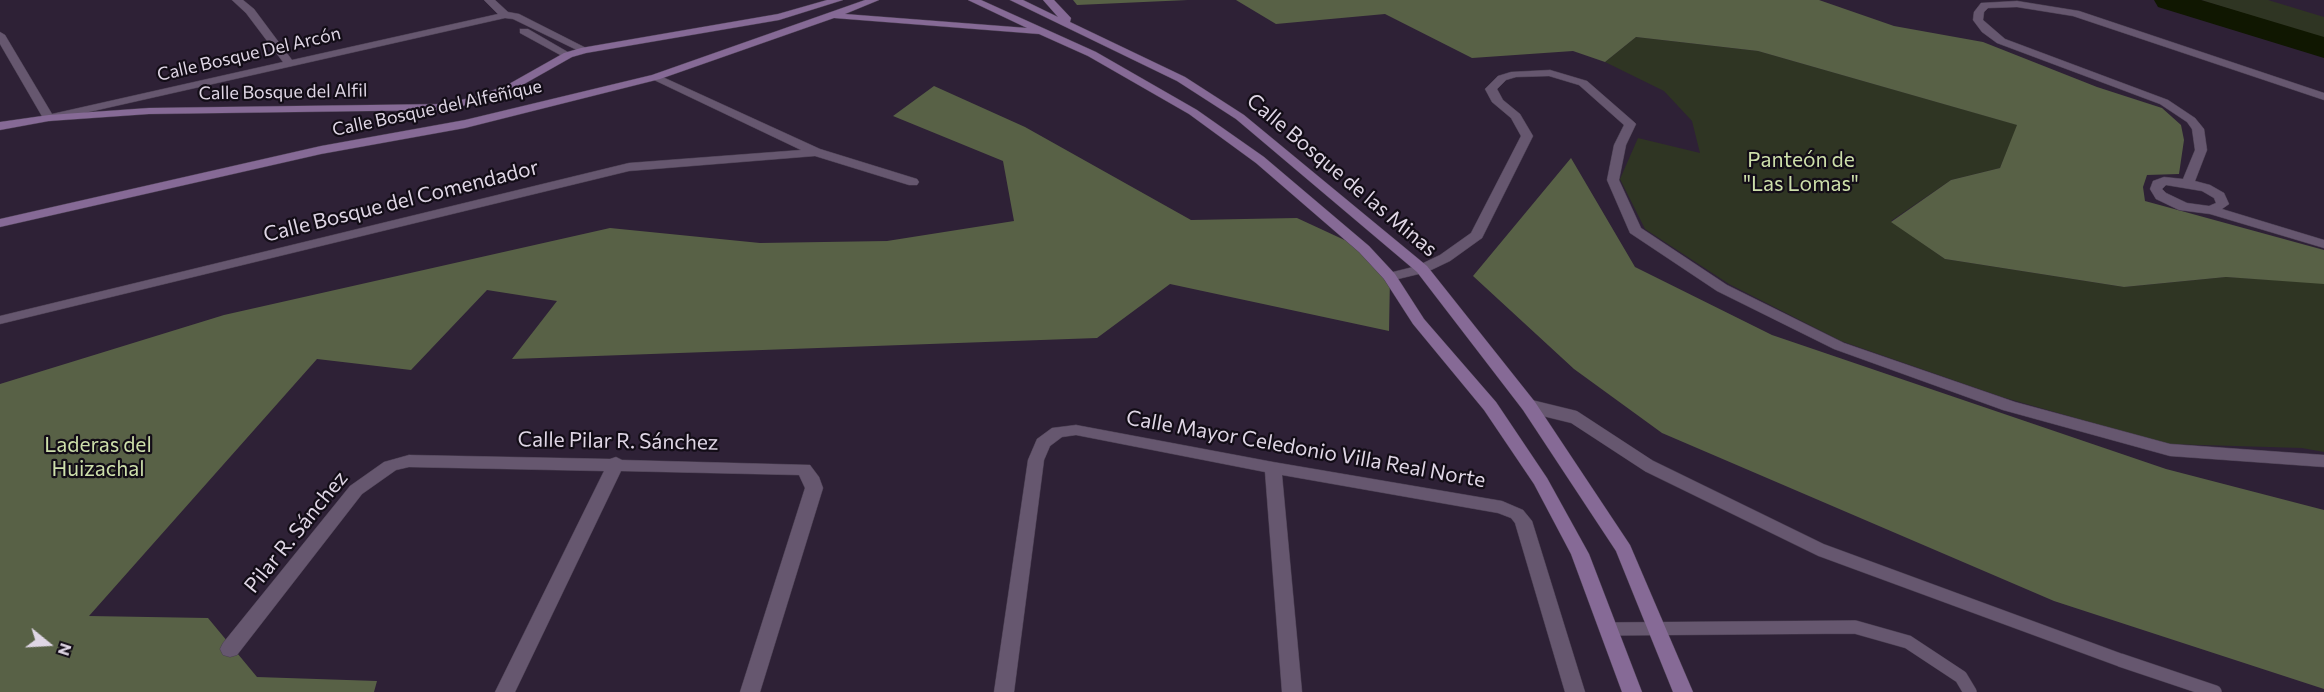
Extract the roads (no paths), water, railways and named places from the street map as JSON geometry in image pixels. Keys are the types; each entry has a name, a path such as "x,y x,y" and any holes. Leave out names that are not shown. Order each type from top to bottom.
{"main road":[{"name":"Calle Bosque del Alfeñique","path":"513,86 568,55 585,50 780,17 814,3 838,0"},
{"name":"Calle Bosque del Alfeñique","path":"0,223 321,150 465,124 656,77 874,0"},
{"name":"Calle Bosque de las Minas","path":"973,0 1102,59 1193,112 1260,160 1364,249 1390,277 1418,321 1490,406 1541,482 1580,554 1632,692"},
{"name":"Calle Bosque de las Minas","path":"1015,0 1181,79 1240,117 1422,269 1528,406 1584,486 1624,550 1683,692"},
{"path":"1048,0 1073,27"},
{"path":"814,3 833,16 1047,33"},
{"path":"711,29 725,33 732,39 726,53"},
{"path":"513,86 517,98 536,106"},
{"name":"Calle Bosque del Alfil","path":"49,118 150,111 443,107 481,99 513,86"},
{"name":"Calle Bosque Del Arcón","path":"0,126 49,118"}],"street":[{"path":"237,0 251,5 289,63"},
{"path":"489,0 505,15 515,16 585,50"},
{"path":"2188,183 2201,150 2198,129 2191,120 2164,102 2001,41 1986,30 1978,20 1979,12 1985,5 2017,4 2075,13 2324,97"},
{"path":"505,15 502,19 568,55"},
{"name":"Calle Bosque Del Arcón","path":"49,118 505,15"},
{"path":"0,35 49,118"},
{"path":"1390,277 1422,269 1445,258 1478,235 1527,135 1516,116 1498,102 1491,89 1502,78 1515,74 1550,73 1583,83 1630,124 1620,145 1613,180 1635,230 1722,288 1839,346 2009,406 2170,450 2324,461"},
{"path":"656,77 816,152 913,182"},
{"path":"2291,86 2324,91"},
{"name":"Calle Bosque del Comendador","path":"0,320 629,167 816,152"},
{"path":"2211,210 2223,204 2218,196 2188,183 2164,181 2157,184 2156,189 2161,196 2184,207 2211,210 2324,244"},
{"name":"Calle Mayor Celedonio Villa Real Norte","path":"1004,692 1036,460 1043,443 1058,432 1076,430 1273,468 1503,507 1517,514 1524,521 1575,692"},
{"name":"Calle Pilar R. Sánchez","path":"409,461 616,463 804,469 811,477 814,488 750,692"},
{"name":"Pilar R. Sánchez","path":"230,649 356,490 390,466 409,461"},
{"path":"505,692 616,463"},
{"path":"1273,468 1292,692"}],"lane":[{"path":"1528,406 1574,417 1649,466 1821,550 2120,660 2216,692"},
{"path":"1610,629 1855,627 1908,642 1960,677 1970,692"}],"waterway":[{"path":"2169,0 2324,48"}],"park label":[{"name":"Panteón de \"Las Lomas\"","path":"1801,172"},
{"name":"Laderas del Huizachal","path":"98,457"}]}
